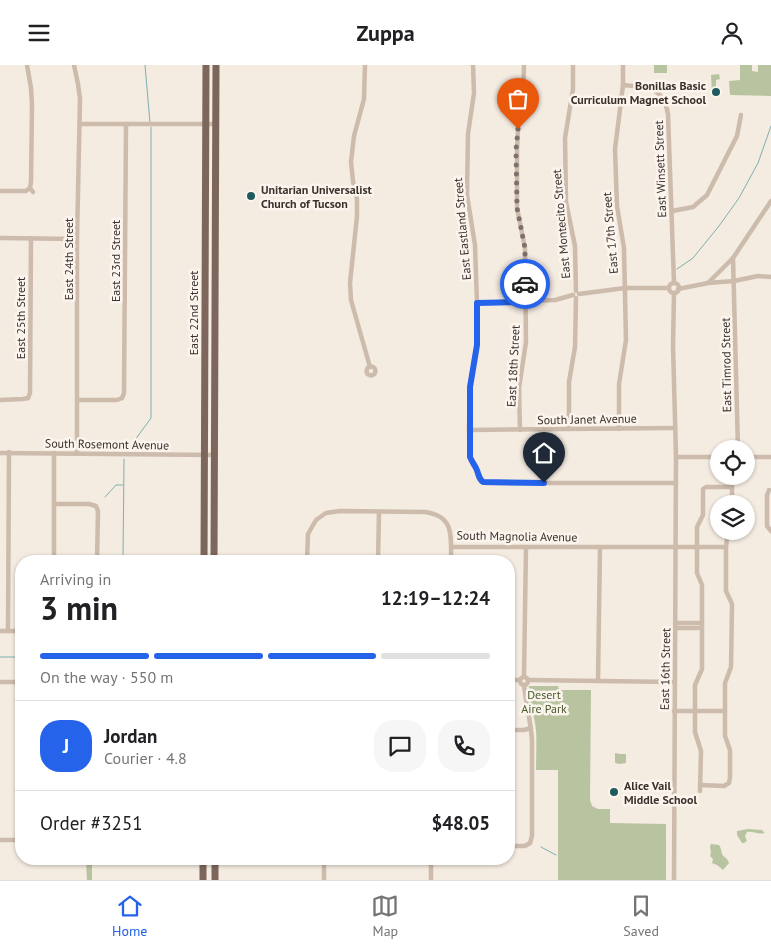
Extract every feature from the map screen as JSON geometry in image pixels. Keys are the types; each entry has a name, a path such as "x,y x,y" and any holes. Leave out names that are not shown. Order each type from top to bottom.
{"main road":[{"name":"East 22nd Street","path":"204,555 206,65"},
{"name":"East 22nd Street","path":"214,555 216,65"},
{"path":"205,210 216,210"},
{"path":"205,333 215,333"},
{"path":"203,865 203,880"},
{"path":"215,865 215,880"}],"street":[{"path":"0,191 32,190 32,105 27,65"},
{"name":"East 24th Street","path":"74,65 80,99 77,239 77,453"},
{"path":"365,65 364,99 354,136 351,162 358,217 350,283 351,300 370,367"},
{"name":"East Eastland Street","path":"474,65 474,93 468,134 467,195 475,245 477,345 470,387 470,457 479,481 487,483 676,483"},
{"name":"East 18th Street","path":"520,430 519,388 526,342 525,248 517,208 516,150 523,95 524,65"},
{"name":"East Montecito Street","path":"568,429 569,382 575,347 576,295 575,246 566,202 565,138 573,89 572,65"},
{"name":"East 17th Street","path":"619,429 619,383 626,340 624,248 617,206 615,149 623,85 623,65"},
{"name":"East Winsett Street","path":"623,85 647,87 656,91 666,106 668,114 674,283"},
{"path":"672,211 694,207 708,195 737,136 742,115"},
{"path":"80,124 216,124"},
{"name":"East 23rd Street","path":"77,400 124,400 126,124"},
{"path":"708,283 733,258 771,201"},
{"path":"0,238 77,239"},
{"name":"East 25th Street","path":"28,398 30,393 31,238"},
{"name":"East Timrod Street","path":"733,258 738,440"},
{"path":"710,457 676,457 673,345 674,293 678,289 708,283 734,281 758,276 771,277"},
{"path":"669,288 670,284 674,283 677,284 678,289"},
{"path":"477,303 555,300 625,288 669,288"},
{"path":"669,288 670,292 674,293"},
{"path":"0,399 28,398 32,402"},
{"name":"South Janet Avenue","path":"470,430 675,428"},
{"path":"8,631 9,452"},
{"name":"South Rosemont Avenue","path":"0,453 214,455"},
{"path":"54,453 54,555"},
{"name":"East 16th Street","path":"674,880 676,457"},
{"path":"755,457 771,457"},
{"path":"700,791 700,751 695,732 695,685 702,669 702,585 697,573 697,527 702,515 703,489 706,487 732,487 732,495"},
{"path":"769,489 767,495 767,526 769,531"},
{"path":"54,504 89,503 97,505 97,555"},
{"name":"South Magnolia Avenue","path":"307,555 308,534 316,521 326,513 340,511 432,513 439,516 449,526 451,547 726,547"},
{"path":"378,512 378,555"},
{"path":"700,785 724,785 730,780 730,751 725,736 725,683 731,667 732,604 726,591 727,540"},
{"path":"451,547 451,555"},
{"path":"515,846 532,845 531,728 524,685 521,683 524,679 526,547"},
{"path":"598,681 600,547"},
{"path":"675,625 702,626"},
{"path":"0,631 15,631"},
{"path":"515,680 674,682"},
{"path":"0,682 15,681"},
{"path":"674,711 725,711"},
{"path":"515,730 531,728"},
{"path":"0,840 15,840"},
{"path":"324,865 324,880"},
{"path":"431,865 431,880"}],"green space":[{"path":"654,65 667,65 667,73 654,73"},
{"path":"740,65 752,65 752,71 758,72 758,65 771,65 771,96 730,95 729,81 740,80"},
{"path":"719,74 720,79 716,80 716,88 720,88 720,93 712,93 711,75"},
{"name":"Desert Aire Park","path":"529,686 558,686 559,690 591,690 590,800 592,806 598,809 610,809 610,823 666,824 666,880 558,880 558,770 536,770 536,730"},
{"path":"615,753 626,754 626,763 615,763"},
{"path":"748,829 762,830 765,833 747,832 745,836 747,841 742,843 737,835 737,831"},
{"path":"711,844 719,845 722,854 729,863 723,870 712,863 713,859 710,856"},
{"path":"86,865 92,865 92,880 87,880"}],"waterway":[{"path":"145,65 150,123"},
{"path":"677,269 693,258 739,198 758,163 771,126"},
{"path":"127,451 151,418 151,127"},
{"path":"123,555 124,459"},
{"path":"105,497 116,485 123,485"},
{"path":"0,657 15,657"},
{"path":"541,847 556,855"}],"way so far":[{"path":"518,129 516,150 517,208 525,248 525,284"}],"place":[{"name":"Bonillas Basic Curriculum Magnet School","path":"716,92"},
{"name":"Unitarian Universalist Church of Tucson","path":"251,196"},
{"name":"Alice Vail Middle School","path":"614,792"}],"route":[{"path":"525,284 525,302 477,303 477,345 470,387 470,457 478,477 483,482 544,483"}]}
